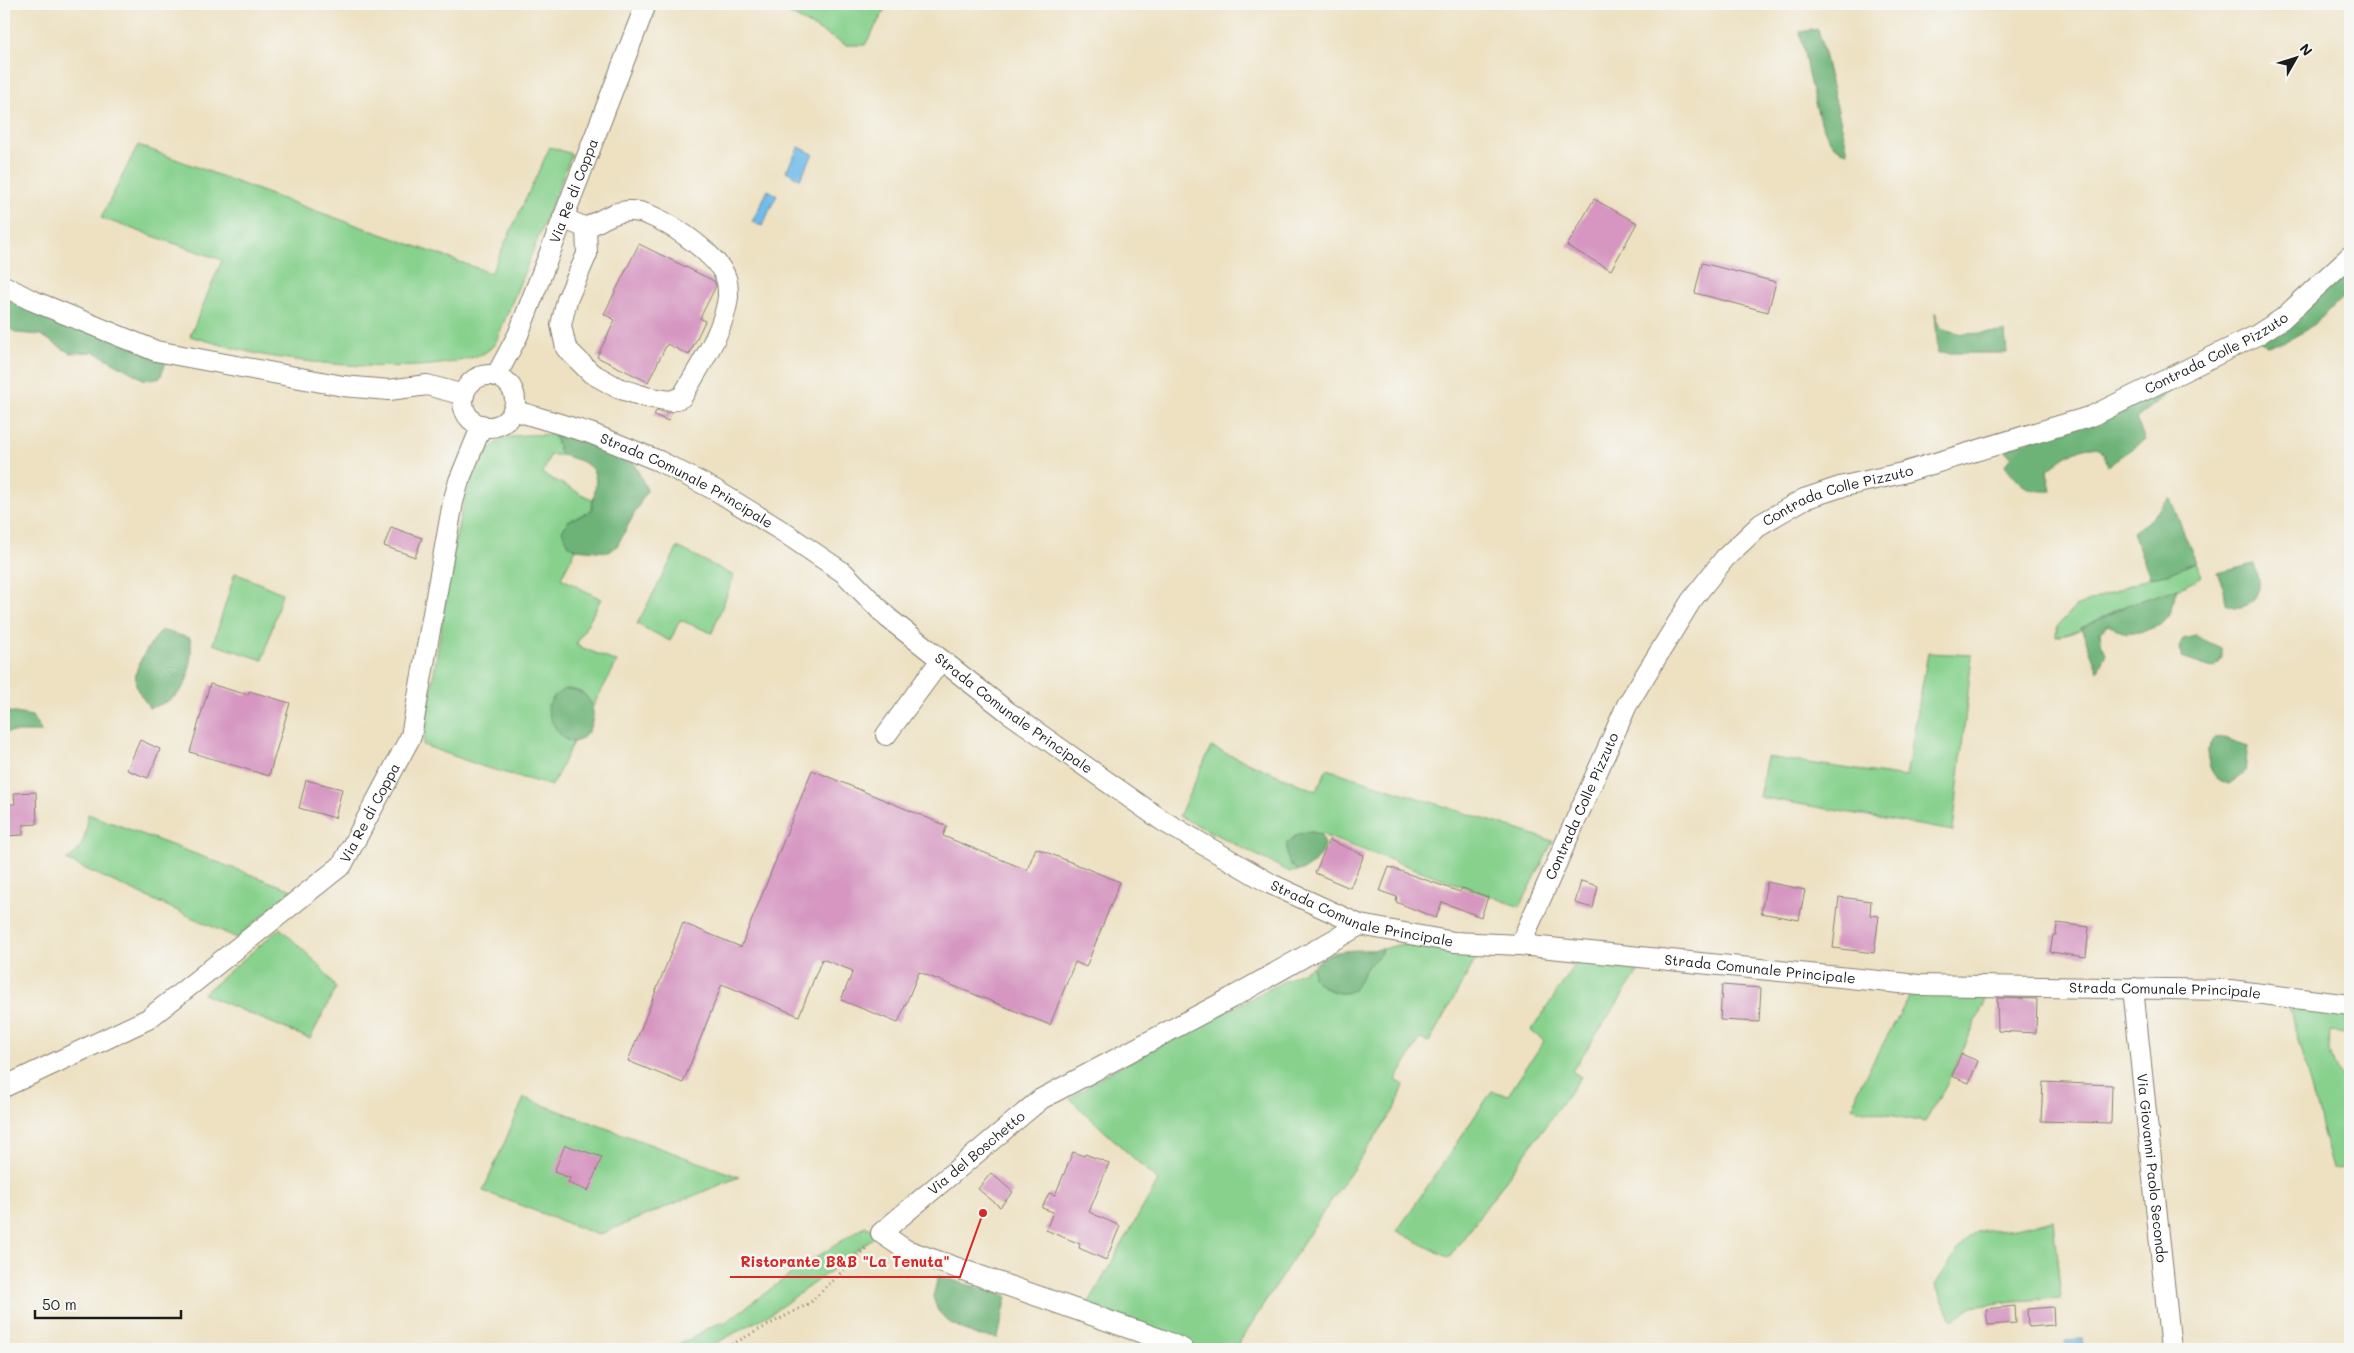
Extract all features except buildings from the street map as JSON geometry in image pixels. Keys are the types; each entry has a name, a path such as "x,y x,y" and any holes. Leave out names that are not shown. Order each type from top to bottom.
{"street":[{"name":"Via Re di Coppa","path":"496,376 518,335 646,4"},
{"path":"632,211 652,216 686,235 710,255 726,277 728,296 722,322 682,397 671,401 646,397 618,388 591,373 566,348 561,325 568,300 587,254 586,228 615,213 632,211"},
{"path":"563,218 586,228"},
{"name":"Contrada Colle Pizzuto","path":"1520,945 1627,705 1691,601 1725,558 1761,524 1804,499 1840,487 1902,473 2092,416 2257,335 2282,319 2350,256"},
{"path":"4,286 31,300 156,351 343,386 389,390 427,385 464,395"},
{"path":"496,376 511,387 515,398 513,410 504,422 489,427 475,422 465,410 464,395 470,383 476,378 496,376"},
{"name":"Strada Comunale Principale","path":"513,410 598,437 659,461 716,491 844,573 888,618 1008,712 1163,821 1271,884 1360,925 1454,942 1520,945 1919,985 2230,990 2350,1005"},
{"name":"Via Re di Coppa","path":"4,1087 148,1019 342,865 410,736 453,502 464,467 477,441 482,425"},
{"path":"886,736 942,660"},
{"name":"Via del Boschetto","path":"881,1233 1041,1099 1232,998 1360,925"},
{"name":"Via Giovanni Paolo Secondo","path":"2133,988 2171,1349"},
{"path":"881,1233 906,1250 1160,1339 1183,1349"}],"path":[{"path":"723,1349 810,1303 881,1233"}],"green space":[{"path":"772,4 888,4 865,45 846,45"},
{"path":"1818,29 1848,152 1834,146 1827,136 1812,92 1800,32"},
{"path":"138,145 274,196 491,273 550,147 572,154 495,344 482,354 458,361 433,365 375,366 346,365 268,356 190,336 222,260 101,218"},
{"path":"2350,259 2350,289 2323,317 2302,333 2290,339 2266,346 2261,341"},
{"path":"4,292 167,360 160,378 145,380 95,352 70,353 41,335 17,333 4,325"},
{"path":"1935,312 1941,328 1962,334 2005,332 2007,353 1938,353"},
{"path":"2185,379 2136,419 2145,440 2108,466 2103,453 2096,448 2089,447 2073,452 2047,471 2051,491 2042,491 2024,486 2005,465 2011,457 2005,450"},
{"path":"554,434 561,455 550,455 543,474 593,500 591,511 568,521 569,545 576,549 561,578 601,599 576,645 617,662 592,708 583,693 565,689 564,739 573,742 552,786 484,767 423,745 455,542 466,497 474,476 483,458 501,440 523,435"},
{"path":"554,434 631,457 647,490 617,546 608,552 576,549 569,545 562,531 568,521 591,511 596,479 590,467 561,455"},
{"path":"2170,498 2196,562 2167,574 2150,577 2133,532 2150,520"},
{"path":"678,547 734,576 712,633 680,620 670,641 637,624"},
{"path":"2196,562 2202,576 2184,586 2127,605 2083,628 2056,637 2057,627 2075,607 2150,577 2167,574"},
{"path":"2254,564 2258,585 2255,598 2242,607 2226,604 2224,589 2217,573"},
{"path":"235,573 282,593 263,660 213,644"},
{"path":"2178,588 2168,617 2160,625 2144,631 2127,634 2108,625 2100,632 2101,643 2106,653 2098,671 2081,628 2128,605"},
{"path":"161,630 190,638 190,666 182,689 172,698 149,708 137,688 136,672 142,657"},
{"path":"2196,636 2221,648 2221,660 2212,668 2182,658 2179,648 2183,639"},
{"path":"1928,653 1972,655 1953,831 1759,797 1767,757 1906,777"},
{"path":"565,689 581,693 590,702 593,713 586,735 578,741 569,741 559,733 552,723 549,713 548,705 555,695"},
{"path":"4,711 32,716 42,732 4,732"},
{"path":"2225,738 2248,746 2245,772 2229,784 2223,782 2212,772 2207,752 2214,739"},
{"path":"1211,747 1316,791 1327,769 1553,841 1520,907 1314,832 1307,832 1293,867 1299,871 1290,872 1179,816"},
{"path":"88,814 292,890 237,938 66,860 81,846"},
{"path":"1307,832 1320,834 1325,844 1315,861 1299,871 1288,860 1287,843 1298,834"},
{"path":"280,928 319,965 336,988 310,1039 203,994"},
{"path":"1402,944 1481,950 1429,1042 1420,1039 1396,1080 1404,1085 1396,1107 1320,1217 1235,1349 1202,1349 1088,1304 1158,1181 1070,1099 1102,1076 1313,966 1313,978 1318,982 1329,990 1347,993 1357,985 1369,965 1380,955 1382,949"},
{"path":"1382,949 1380,955 1369,965 1357,985 1347,993 1329,990 1313,978 1313,967 1328,955 1345,951"},
{"path":"1579,959 1639,970 1572,1071 1581,1077 1449,1258 1397,1231 1492,1091 1508,1095 1544,1041 1531,1031"},
{"path":"1914,988 1990,991 1945,1088 1925,1122 1853,1108 1859,1087"},
{"path":"2288,1003 2346,1012 2346,1033 2330,1031 2330,1048 2333,1062 2339,1074 2350,1087 2350,1168 2333,1169"},
{"path":"524,1098 739,1177 598,1235 483,1191"},
{"path":"2053,1220 2061,1298 2014,1301 1972,1307 1952,1320 1935,1285 1961,1245 1976,1232 2015,1228"},
{"path":"865,1226 879,1233 772,1313 705,1349 672,1349 714,1325 726,1322 795,1271"},
{"path":"938,1276 1007,1296 998,1338 974,1335 949,1322 938,1311 933,1297"}],"water":[{"path":"799,147 813,154 800,179 786,171"},
{"path":"768,190 777,195 762,226 752,222"},
{"path":"2082,1339 2083,1349 2067,1349 2066,1340"}],"place":[{"name":"Ristorante B&B \"La Tenuta\"","path":"983,1213"}]}
